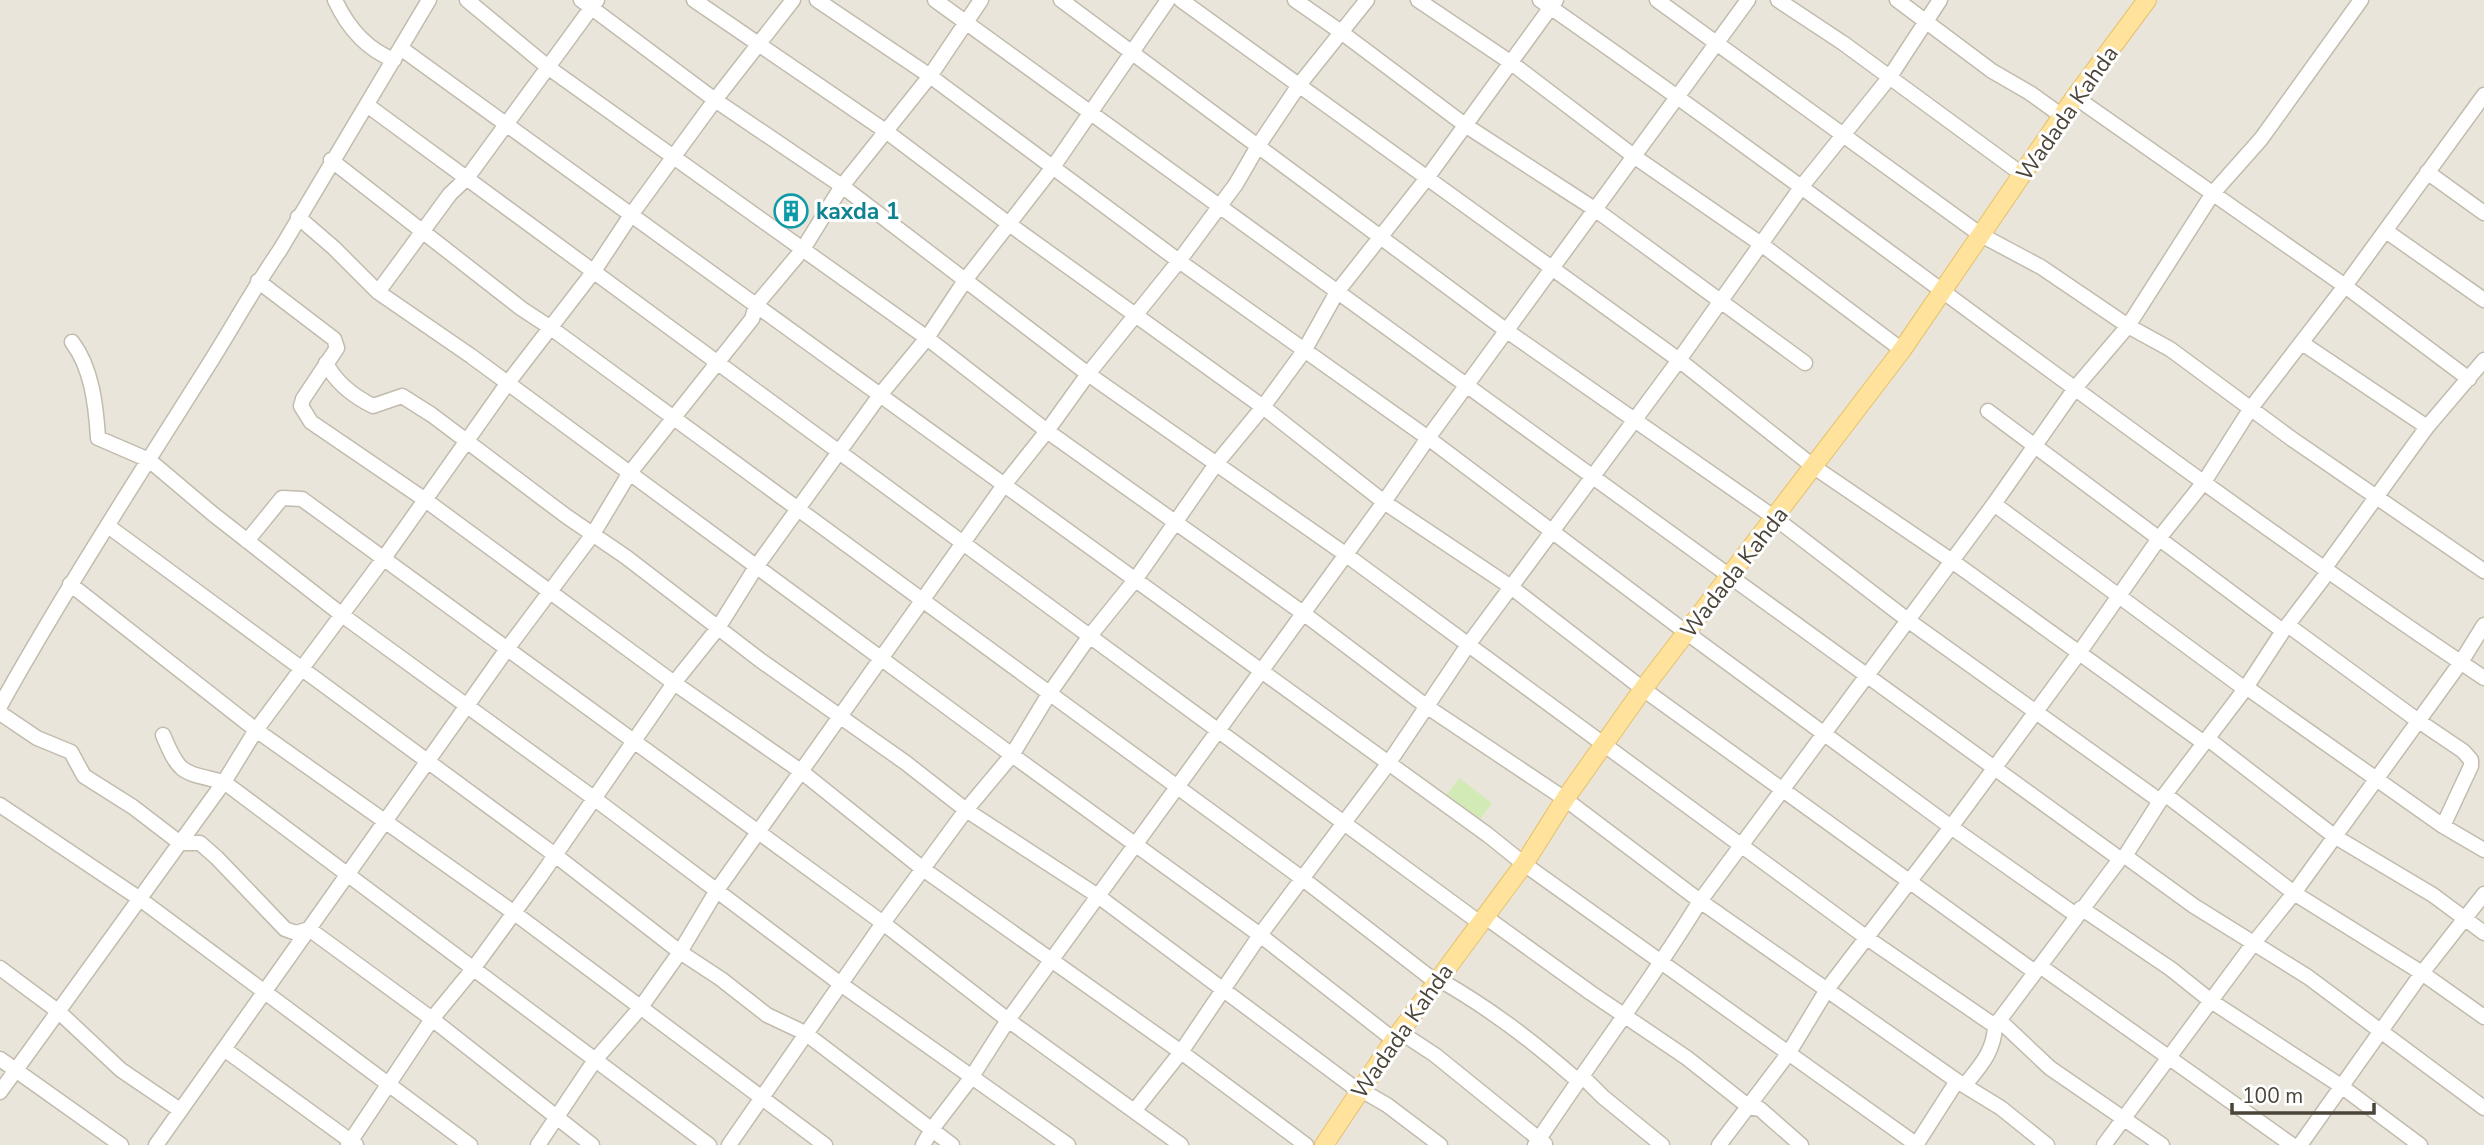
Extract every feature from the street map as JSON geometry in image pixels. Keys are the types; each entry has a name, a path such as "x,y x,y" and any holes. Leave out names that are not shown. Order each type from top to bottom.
{"main road":[{"name":"Wadada Kahda","path":"1324,1145 1396,1036 1524,864 1565,799 1643,689 1902,350 2141,2"}],"street":[{"path":"335,0 358,36 381,55 398,54 506,124 1488,835 1524,864 1917,1145 1961,1083 1991,1052 1997,1023 2122,858 2245,688 2427,427 2484,360"},
{"path":"0,706 70,584 258,281 280,250 331,160 368,105 429,0"},
{"path":"467,0 549,68 927,338 1047,431 1303,613 1426,706 1565,799 1700,901 2001,1108 2047,1145"},
{"path":"694,0 887,132 1009,224 1263,407 1384,502 1511,587 1643,689 1909,883 2169,1058 2292,1145"},
{"path":"0,1092 224,782 256,730 384,558 507,384 594,271 631,215 715,100 793,0"},
{"path":"817,0 930,76 1180,261 1428,438 1951,827 2171,969 2211,1001 2341,1086 2420,1145"},
{"path":"935,0 1993,769 2193,906 2308,977 2484,1108"},
{"path":"156,1145 507,649 593,534 629,474 752,319 756,306 803,249 842,186 930,76 981,0"},
{"path":"1061,0 1507,331 1775,518 1909,621 2036,713 2163,798 2294,893 2422,973 2484,1017"},
{"path":"224,1049 351,1144 432,1019 473,969 674,683 718,628 756,567 880,395 927,338 966,279 1053,167 1168,0"},
{"path":"1181,0 1679,360 1814,467 2206,741 2334,836 2433,895 2484,933"},
{"path":"1295,0 1465,125 1596,210 1805,363"},
{"path":"537,1145 595,1060 641,1007 680,952 717,890 1004,485 1088,374 1180,261 1236,184 1299,85 1367,0"},
{"path":"1418,0 1510,62 1902,350"},
{"path":"1657,0 1981,235 2041,267 2128,326 2169,349 2376,498 2484,571"},
{"path":"923,1145 1051,960 1748,0"},
{"path":"1778,0 1843,43 2024,175"},
{"path":"1897,0 1992,71 2063,116"},
{"path":"1135,1110 1181,1052 1260,936 1388,764 1468,645 1679,360 1802,186 1889,78 1940,0"},
{"path":"298,217 378,292 429,325 1396,1036 1435,1055 1540,1143 1580,1078 1662,963 1700,901 1909,621 2076,387 2128,326 2213,193 2261,139 2361,0"},
{"path":"729,1145 883,923 965,810 1012,755 1049,694 1089,637 1135,580 1216,464 1304,351 1337,292 1427,178 1510,62 1549,2 2204,482 2326,570 2484,678"},
{"path":"378,292 450,194 467,178 549,68 590,3 715,100 842,186 1088,374 1345,554 1867,938 1997,1023 2050,1068 2161,1145"},
{"path":"1719,1145 1788,1054 1828,988 2036,713 2160,537 2204,482 2251,408 2386,231 2484,95"},
{"path":"2075,97 2345,286 2469,379"},
{"path":"368,105 1344,825 1687,1058 1749,1107 1760,1109 1801,1145"},
{"path":"331,160 522,309 673,417 1437,980 1469,996 1518,1031 1662,1145"},
{"path":"2427,172 2484,213"},
{"path":"2386,231 2484,300"},
{"path":"258,281 334,339 337,348 303,398 301,406 311,422 424,499 674,683 802,772 923,869 1181,1052 1306,1145"},
{"path":"72,342 81,354 96,407 98,438 149,460 342,615 595,799 842,985 1068,1145"},
{"path":"2302,343 2427,427"},
{"path":"326,363 332,376 357,398 373,406 402,396 432,415 465,442 626,556 718,628 841,716 965,810 1098,896 1360,1091 1387,1105 1440,1145"},
{"path":"1988,411 2110,504 2463,751 2471,760 2471,766 2443,826"},
{"path":"247,541 282,498 302,499 883,923 1008,1020 1181,1145"},
{"path":"1994,504 2245,688 2377,777 2443,826 2484,850"},
{"path":"108,526 555,855 680,952 721,979 767,1015 805,1033 952,1145"},
{"path":"70,584 256,730 513,912 825,1145"},
{"path":"2104,1145 2294,893 2461,662 2484,625"},
{"path":"0,713 37,738 71,752 84,776 133,807 180,843 200,843 285,929 296,933 309,929"},
{"path":"163,735 173,761 185,772 224,782 709,1145"},
{"path":"0,805 140,899 470,1145"},
{"path":"2300,1145 2422,973 2484,894"},
{"path":"309,929 432,1019 592,1145"},
{"path":"0,968 59,1012 121,1070 180,1110"},
{"path":"0,1059 121,1145"}],"shaded area":[{"path":"0,0 2484,0 2484,1145 0,1145"}],"green space":[{"path":"1459,778 1492,803 1478,822 1445,797"}],"place":[{"name":"kaxda 1","path":"791,211"}]}
